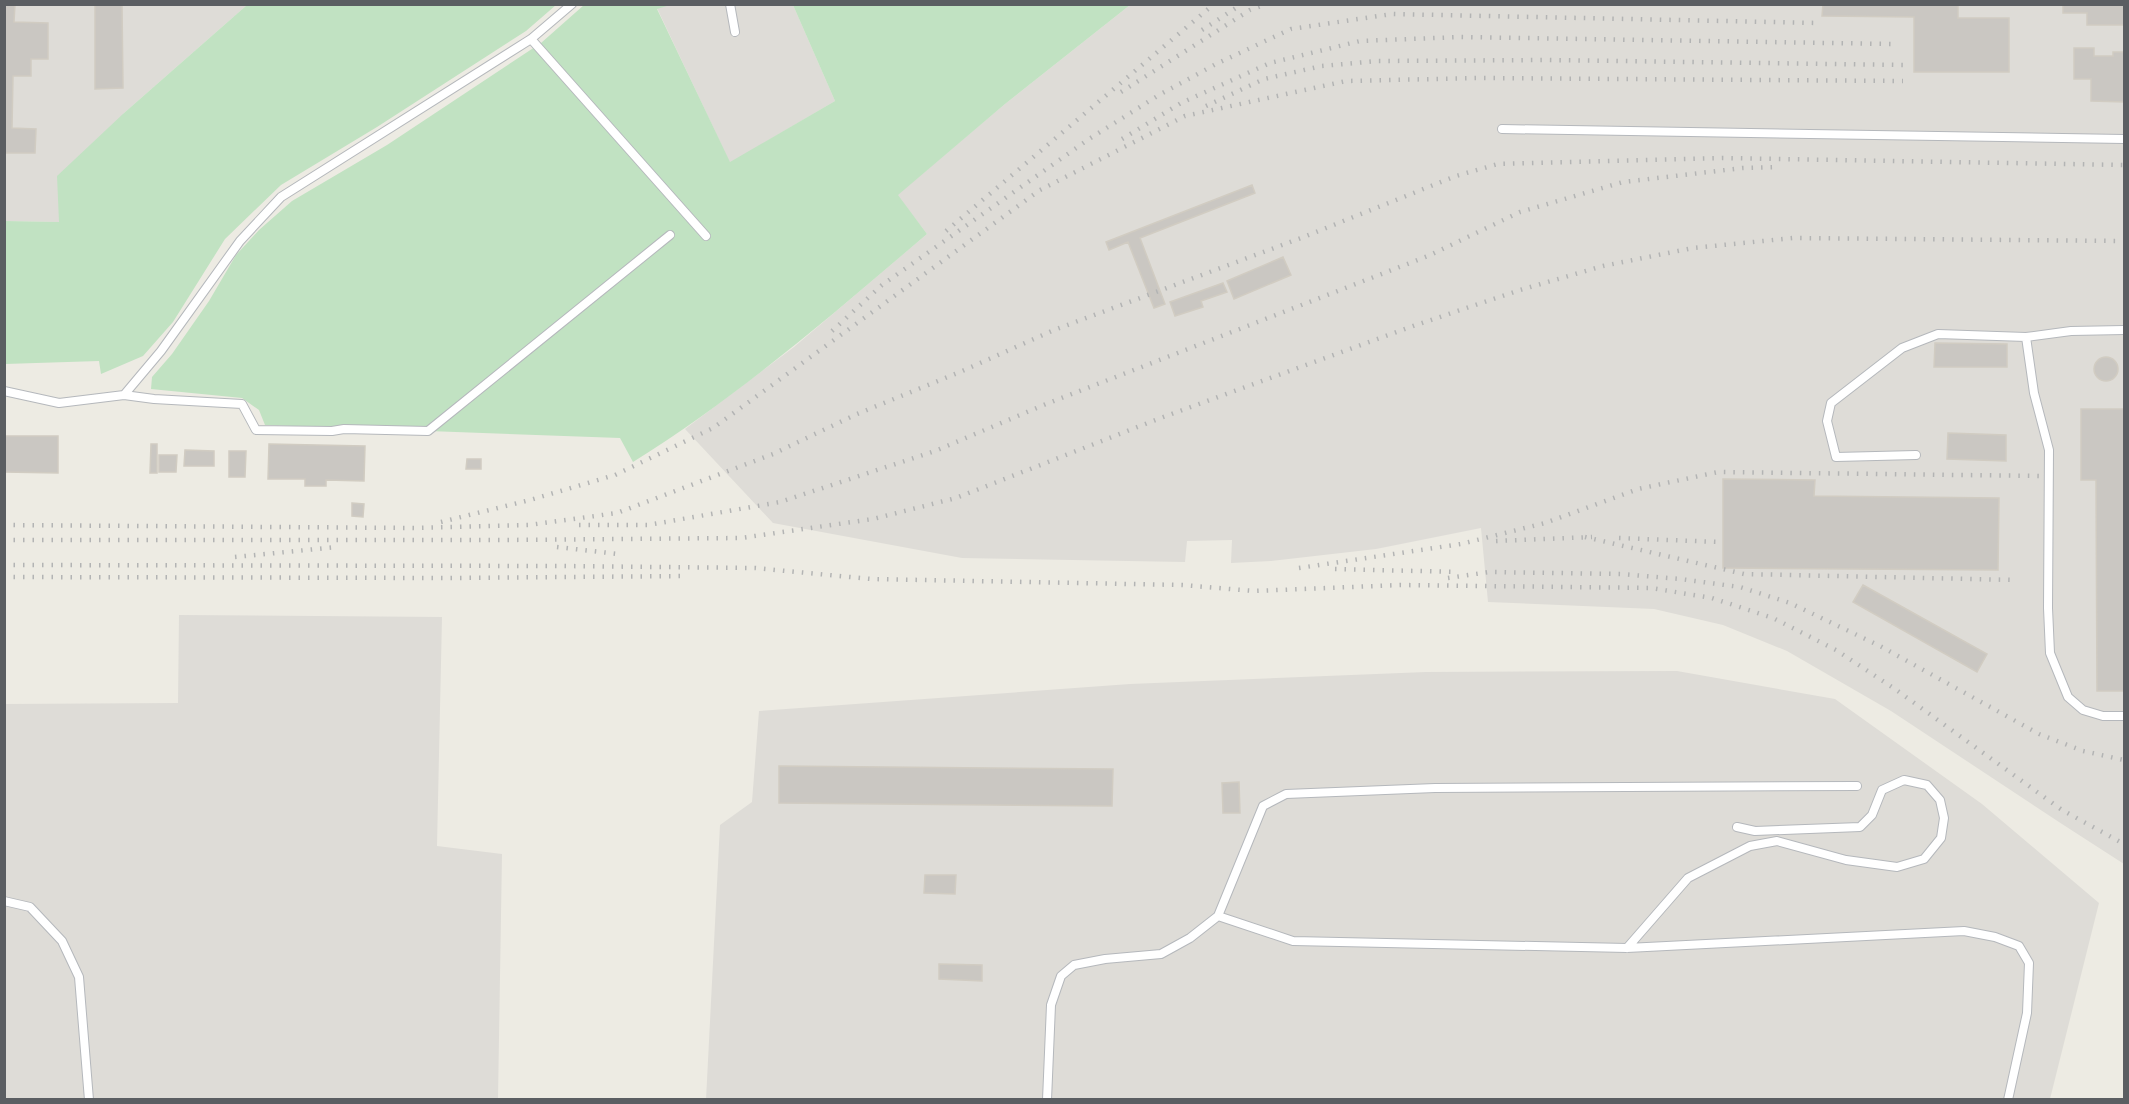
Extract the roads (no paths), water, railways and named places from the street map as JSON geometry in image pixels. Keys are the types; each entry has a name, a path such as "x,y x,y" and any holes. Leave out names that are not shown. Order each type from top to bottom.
{"lane":[{"path":"124,394 160,351 240,241 281,197 531,39 572,4"},
{"path":"730,4 735,32"},
{"path":"531,39 706,236"},
{"path":"1502,129 2124,140"},
{"path":"4,392 59,403 124,394 154,399 242,404 256,430 428,431 669,235"},
{"path":"1916,455 1836,457 1827,422 1832,403 1902,348 1938,334 2026,338 2072,332 2124,330"},
{"path":"2026,338 2034,393 2049,450 2050,653 2068,697 2083,710 2103,716 2124,716"},
{"path":"1627,948 1688,878 1750,846 1777,841 1846,860 1897,867 1924,859 1941,838 1944,818 1940,800 1927,785 1904,780 1882,790 1872,815 1860,827 1755,831 1737,827"},
{"path":"1047,1100 1051,1005 1061,976 1074,965 1105,959 1161,954 1190,938 1218,916 1263,806 1286,794 1435,788 1857,786"},
{"path":"4,901 30,907 62,941 79,977 89,1100"},
{"path":"1218,916 1293,941 1627,948 1964,931 1995,937 2019,946 2029,963 2027,1013 2008,1100"}],"railway":[{"path":"946,231 1214,4"},
{"path":"1202,30 1242,4"},
{"path":"1121,92 1250,10 1267,4"},
{"path":"832,331 882,285 1089,139 1159,95 1216,64 1291,29 1392,14 1818,23"},
{"path":"1122,139 1181,103 1270,63 1360,41 1461,37 1891,44"},
{"path":"1206,106 1264,79 1322,66 1377,61 1548,60 1903,65"},
{"path":"441,522 530,500 615,475 713,428 1040,190 1185,116 1346,81 1480,78 1903,81"},
{"path":"4,525 414,528 529,525 617,513 773,454 857,414 1054,330 1301,238 1456,176 1498,164 1722,158 2124,165"},
{"path":"579,525 648,525 780,502 935,451 1046,404 1428,256 1520,212 1623,182 1743,168 1779,167"},
{"path":"4,540 741,538 873,519 956,498 1158,419 1416,325 1520,290 1603,266 1693,248 1793,238 2124,241"},
{"path":"1299,568 1461,544 1545,523 1638,489 1718,472 2042,476"},
{"path":"1585,537 1744,574 2016,580"},
{"path":"1496,541 1592,537"},
{"path":"1619,538 1720,542"},
{"path":"235,557 337,547"},
{"path":"557,547 618,554"},
{"path":"4,565 755,568 871,579 1182,585 1254,591 1400,585 1651,588 1712,598 1773,618 1836,650 1895,689 2062,810 2124,844"},
{"path":"1335,569 1458,572"},
{"path":"1448,578 1489,572 1621,574 1740,587 1790,603 1880,646 2039,734 2083,751 2124,760"},
{"path":"4,577 688,576"}]}
